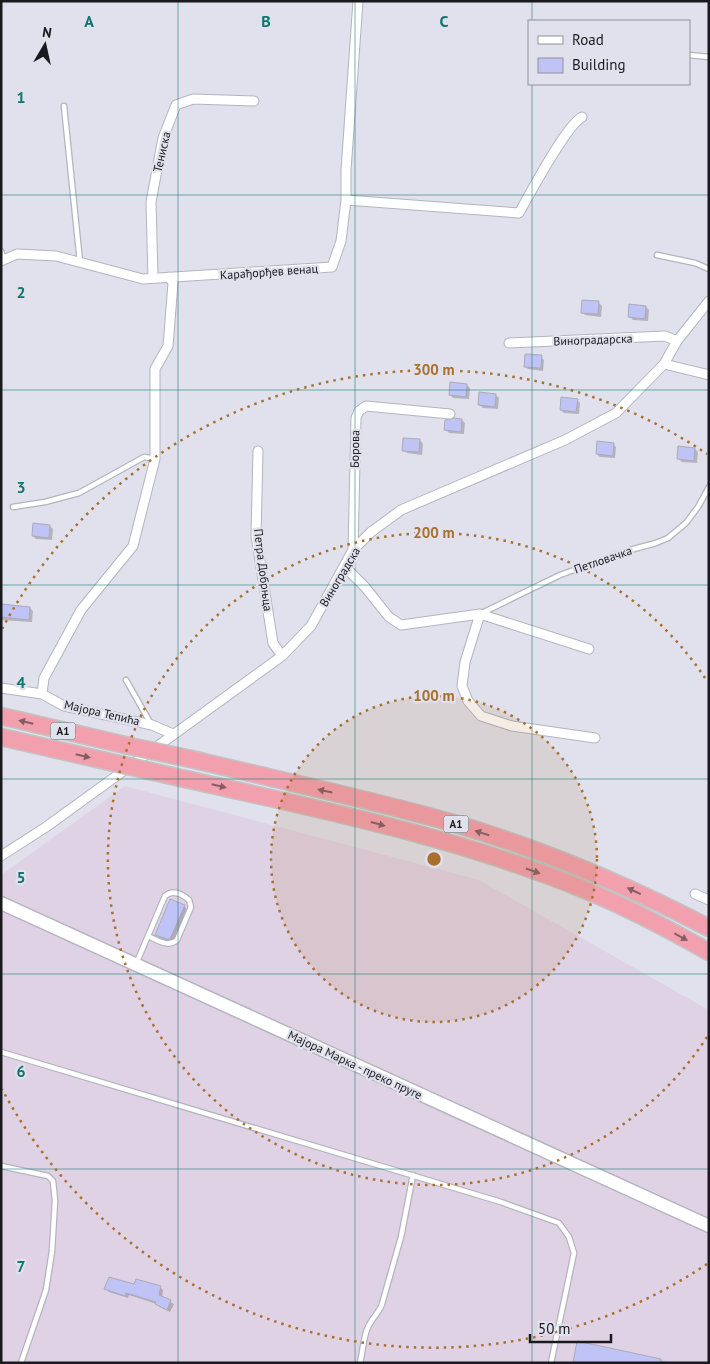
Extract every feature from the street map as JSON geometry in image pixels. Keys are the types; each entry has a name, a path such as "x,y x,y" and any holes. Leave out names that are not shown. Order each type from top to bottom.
{"highway":[{"name":"A1","path":"1,716 345,795 451,823 494,836 599,876 709,928"},
{"name":"A1","path":"1,737 373,822 497,858 590,892 709,952"}],"street":[{"name":"Карађорђев венац","path":"2,257 17,254 56,256 143,279 332,267 341,242 346,200 346,170 358,1"},
{"name":"Тениска","path":"153,278 151,202 163,138 176,105 193,99 254,101"},
{"path":"346,200 519,213 565,137 576,121 582,117"},
{"path":"42,694 44,678 81,610 134,546 155,459 155,369 168,346 173,284 169,277"},
{"name":"Виноградска","path":"1,856 46,827 282,656 311,626 353,550 371,532 401,510 565,440 616,413 664,364 677,341 709,301"},
{"name":"Виноградарска","path":"509,343 665,336 677,341"},
{"path":"664,364 709,376"},
{"name":"Борова","path":"353,550 356,418 360,411 366,406 450,414"},
{"name":"Петра Добрњца","path":"258,451 256,536 273,643 282,656"},
{"name":"Петловачка","path":"344,566 365,587 389,617 401,625 480,614 588,650"},
{"path":"480,614 465,662 462,686 468,701 481,716 512,726 595,738"},
{"name":"Мајора Тепића","path":"1,688 42,694 64,706 152,725 173,734"},
{"path":"695,894 709,900"},
{"name":"Мајора Марка - преко пруге","path":"1,903 709,1226"}],"lane":[{"path":"690,55 709,57"},
{"path":"64,106 80,262"},
{"path":"656,255 695,263 709,269"},
{"path":"12,508 79,493 144,457 155,459"},
{"name":"Петловачка","path":"480,614 560,575 630,550 656,544 668,538 686,523 709,487"},
{"path":"126,680 152,725"},
{"path":"136,964 148,936 167,894 178,893 189,900 191,907 177,940 167,944 148,936"},
{"path":"1,1052 413,1175 544,1217 558,1224 569,1237 574,1253 551,1363"},
{"path":"1,1166 48,1176 54,1181 55,1201 52,1251 46,1290 21,1363"},
{"path":"360,1363 367,1330 372,1319 380,1311 401,1237 413,1175"}],"shaded area":[{"path":"125,786 479,880 709,1010 709,1363 1,1363 1,875"}],"building":[{"path":"582,300 599,301 598,314 581,313"},
{"path":"629,304 646,306 645,319 628,317"},
{"path":"525,354 542,355 541,368 524,367"},
{"path":"450,382 467,384 466,397 449,395"},
{"path":"479,392 496,394 495,407 478,405"},
{"path":"561,397 578,399 576,412 560,410"},
{"path":"462,419 461,432 444,430 445,420"},
{"path":"403,438 420,439 419,452 402,451"},
{"path":"597,441 614,443 613,456 596,454"},
{"path":"678,446 695,448 694,461 677,459"},
{"path":"33,523 50,525 49,538 32,536"},
{"path":"1,604 30,607 29,620 1,617"},
{"path":"170,899 185,905 170,939 167,939 155,935"},
{"path":"109,1277 134,1284 136,1279 161,1286 159,1295 171,1300 167,1310 155,1304 156,1302 126,1293 125,1296 104,1289"},
{"path":"577,1341 661,1359 660,1363 573,1363"}]}
